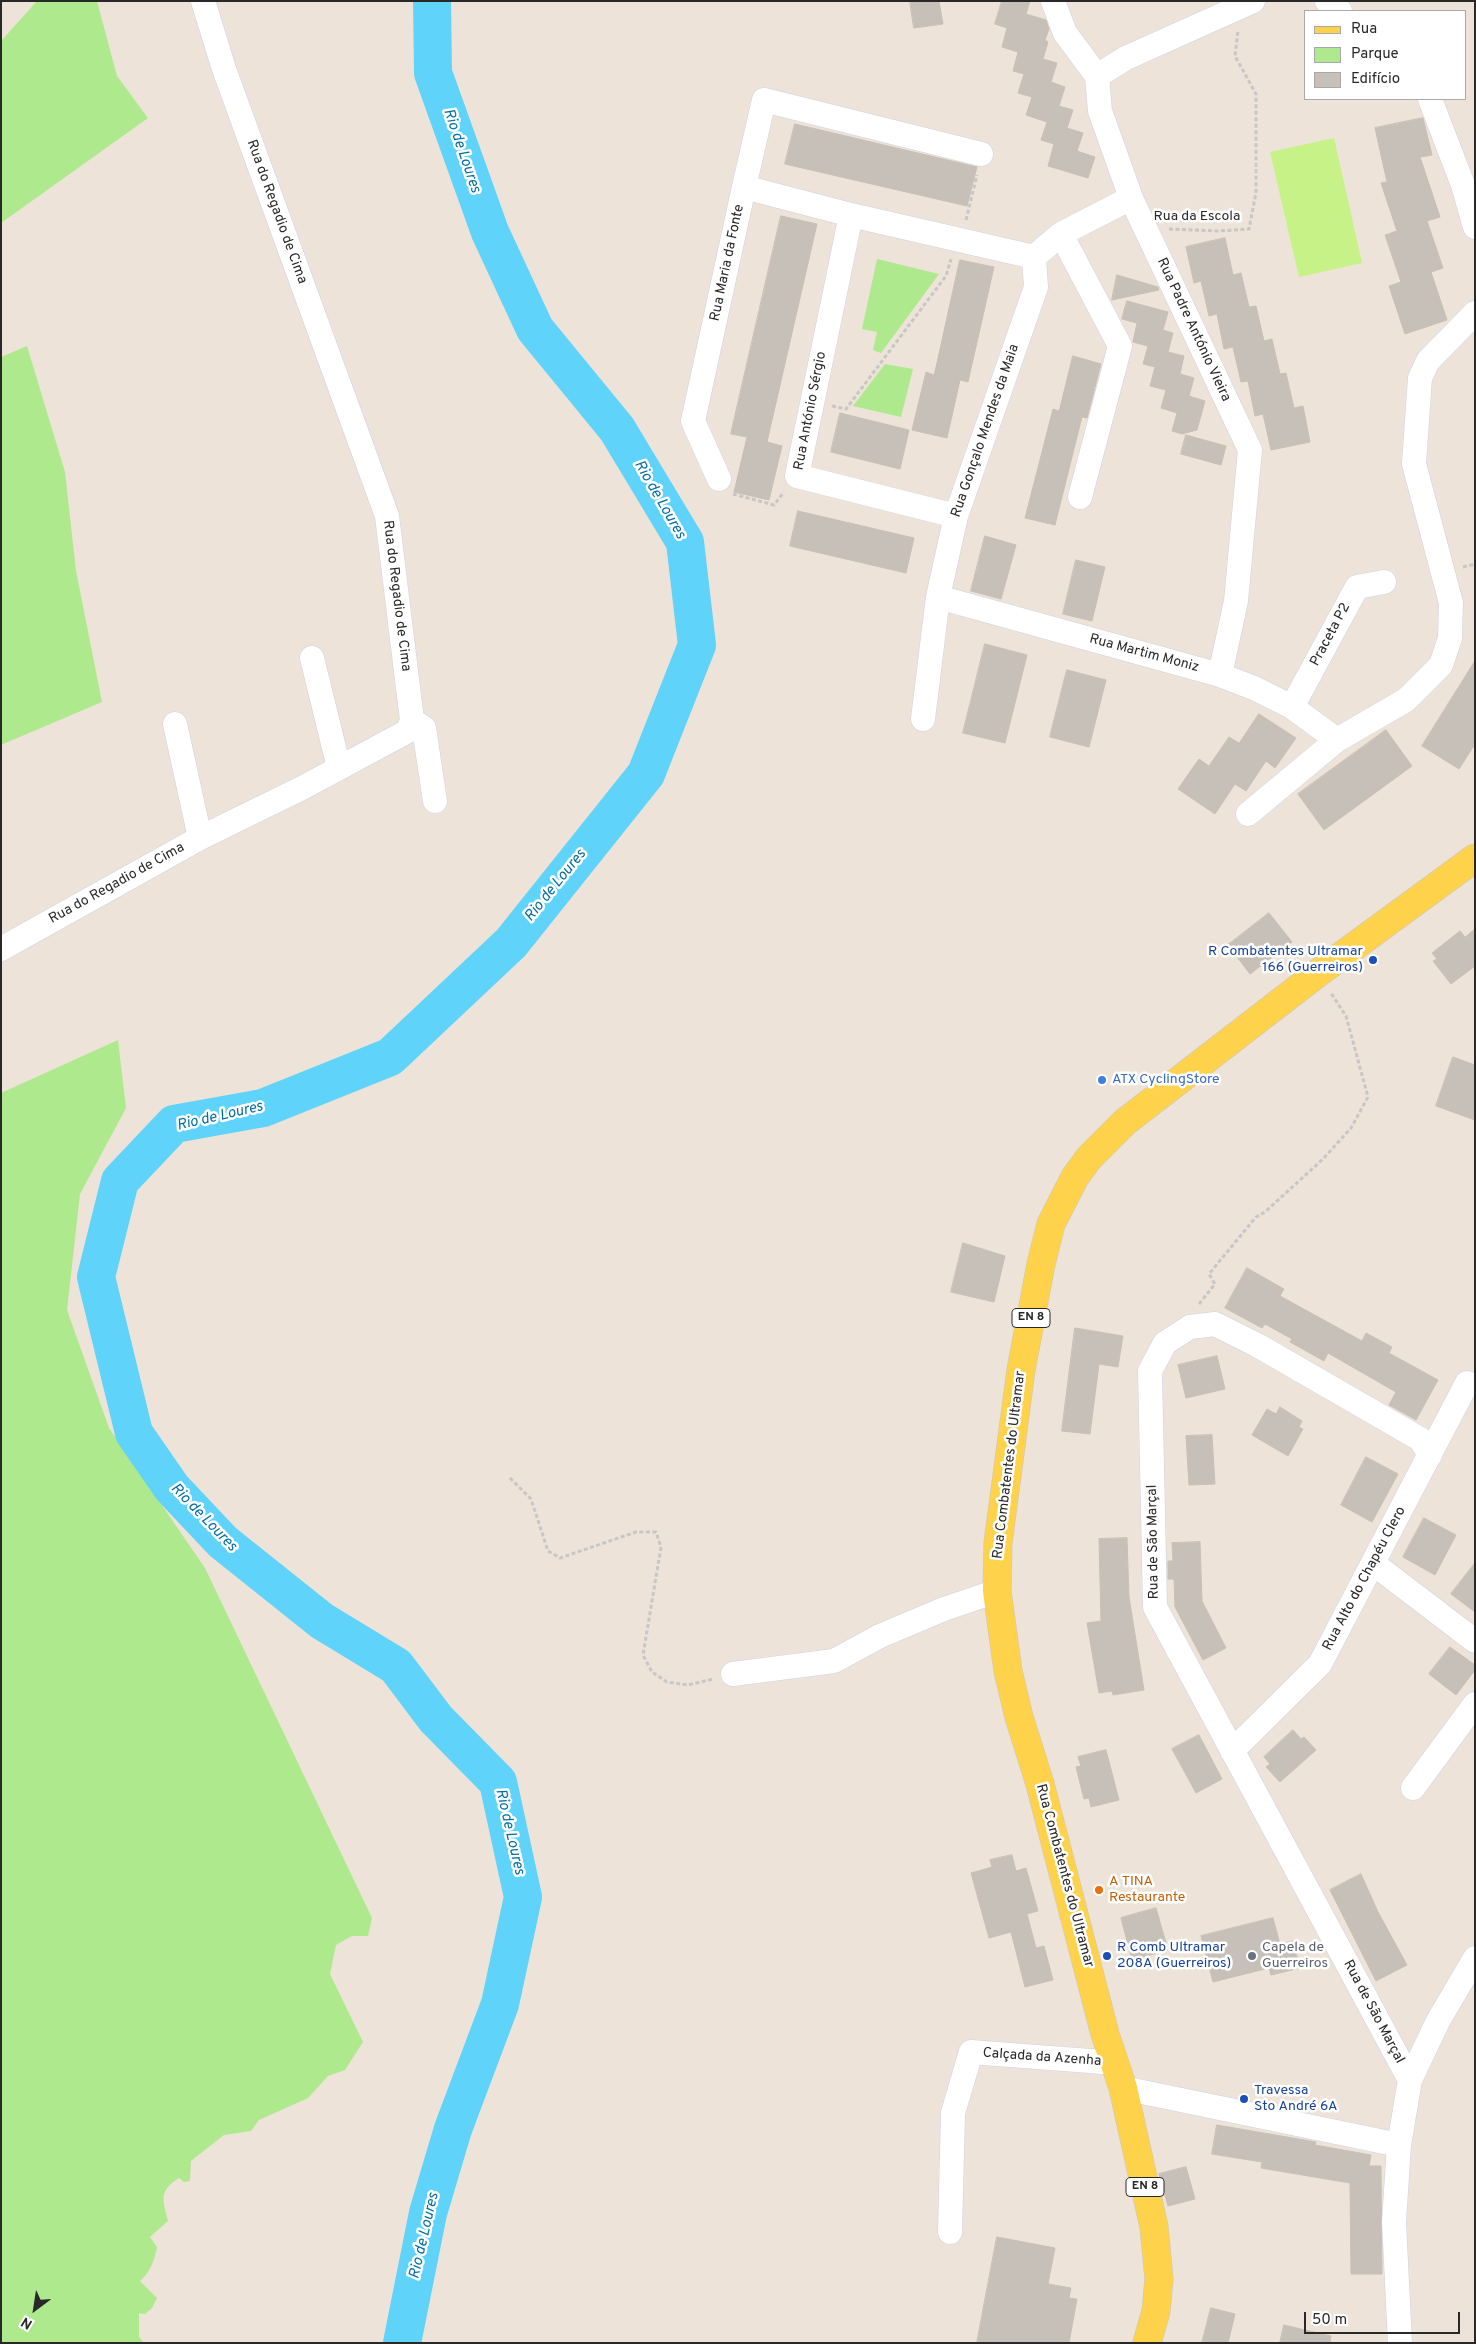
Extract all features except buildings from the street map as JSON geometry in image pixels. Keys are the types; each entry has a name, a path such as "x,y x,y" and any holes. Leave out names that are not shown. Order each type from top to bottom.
{"main road":[{"name":"Rua Combatentes do Ultramar","path":"1147,2343 1156,2311 1159,2279 1154,2227 1120,2075 1105,2034 1040,1784 1016,1708 1008,1671 997,1591 998,1543 1022,1360 1041,1264 1051,1224 1075,1177 1090,1158 1126,1122 1318,973 1475,858"}],"street":[{"name":"Rua do Regadio de Cima","path":"1,949 200,838 408,731 412,720 387,516 224,69 203,1"},
{"path":"1053,1 1065,33 1097,76 1126,58 1250,3"},
{"path":"1327,1 1339,10"},
{"name":"Rua Padre António Vieira","path":"1097,76 1100,111 1131,198 1250,450 1236,601 1220,675"},
{"path":"744,187 764,100 981,154"},
{"path":"1430,100 1463,184 1475,227"},
{"name":"Rua Maria da Fonte","path":"724,486 693,422 744,187 851,215 1034,257"},
{"path":"1034,257 1060,234 1131,198"},
{"name":"Rua António Sérgio","path":"851,215 797,476 956,516"},
{"path":"1060,234 1120,346 1080,498"},
{"name":"Rua Gonçalo Mendes da Maia","path":"922,719 938,597 956,516 1036,287 1034,257"},
{"path":"1248,814 1337,740 1406,700 1441,665 1450,638 1451,603 1414,464 1419,388 1420,378 1428,361 1475,313"},
{"name":"Praceta P2","path":"1292,707 1356,587 1384,582"},
{"name":"Rua Martim Moniz","path":"938,597 1220,675 1254,688 1292,707 1337,740"},
{"path":"312,658 339,768"},
{"path":"412,720 424,728 435,801"},
{"path":"175,724 200,838"},
{"name":"Rua de São Marçal","path":"1410,2080 1155,1608 1150,1371 1165,1343 1190,1327 1215,1324 1257,1345 1420,1439 1430,1455"},
{"name":"Rua Alto do Chapéu Clero","path":"1232,1751 1320,1664 1467,1383"},
{"path":"1374,1564 1475,1641"},
{"path":"733,1674 834,1661 880,1636 944,1609 997,1591"},
{"path":"1413,1788 1475,1704"},
{"path":"1400,2343 1394,2222 1399,2145 1410,2080 1438,2021 1475,1958"},
{"name":"Calçada da Azenha","path":"950,2232 953,2113 971,2052 1120,2075"},
{"path":"1120,2075 1399,2145"}],"path":[{"name":"Rua da Escola","path":"1145,228 1218,231 1249,229 1256,193 1256,94 1235,56 1238,30 1250,3"},
{"path":"812,401 846,409 946,276 959,239 981,154"},
{"path":"724,486 774,505"},
{"path":"1200,1326 1197,1308 1215,1284 1209,1274 1256,1217 1265,1212 1335,1147 1351,1128 1368,1097 1346,1016 1318,973"},
{"path":"510,1478 531,1500 548,1551 560,1558 636,1532 656,1532 661,1547 643,1655 652,1672 667,1682 688,1685 733,1674"}],"green space":[{"path":"37,1 97,1 117,76 148,118 1,223 1,41"},
{"path":"1334,138 1362,263 1299,277 1270,152"},
{"path":"877,259 939,274 881,353 873,350 877,332 862,329"},
{"path":"27,346 65,472 76,571 102,702 1,745 1,357"},
{"path":"885,364 913,369 901,417 853,406"},
{"path":"118,1040 126,1108 80,1194 67,1310 109,1428 205,1568 372,1918 368,1936 352,1936 336,1945 330,1974 363,2042 345,2070 328,2076 308,2098 259,2120 251,2131 224,2135 191,2161 190,2181 184,2182 179,2178 168,2187 165,2192 164,2202 168,2221 150,2237 157,2247 156,2252 149,2270 140,2281 157,2298 152,2308 145,2314 139,2313 139,2337 144,2343 1,2343 1,1093"}],"waterway":[{"name":"Rio de Loures","path":"402,2343 428,2213 453,2129 500,2004 523,1897 498,1782 436,1719 396,1666 322,1621 223,1542 172,1488 134,1433 96,1277 120,1181 174,1124 263,1108 390,1057 511,943 646,774 697,645 685,542 617,429 535,329 490,232 433,73 432,1"}],"place":[{"name":"R Combatentes Ultramar 166 (Guerreiros)","path":"1373,960"},
{"name":"ATX CyclingStore","path":"1102,1080"},
{"name":"A TINA Restaurante","path":"1099,1890"},
{"name":"R Comb Ultramar 208A (Guerreiros)","path":"1107,1956"},
{"name":"Capela de Guerreiros","path":"1252,1956"},
{"name":"Travessa Sto André 6A","path":"1244,2099"}]}
